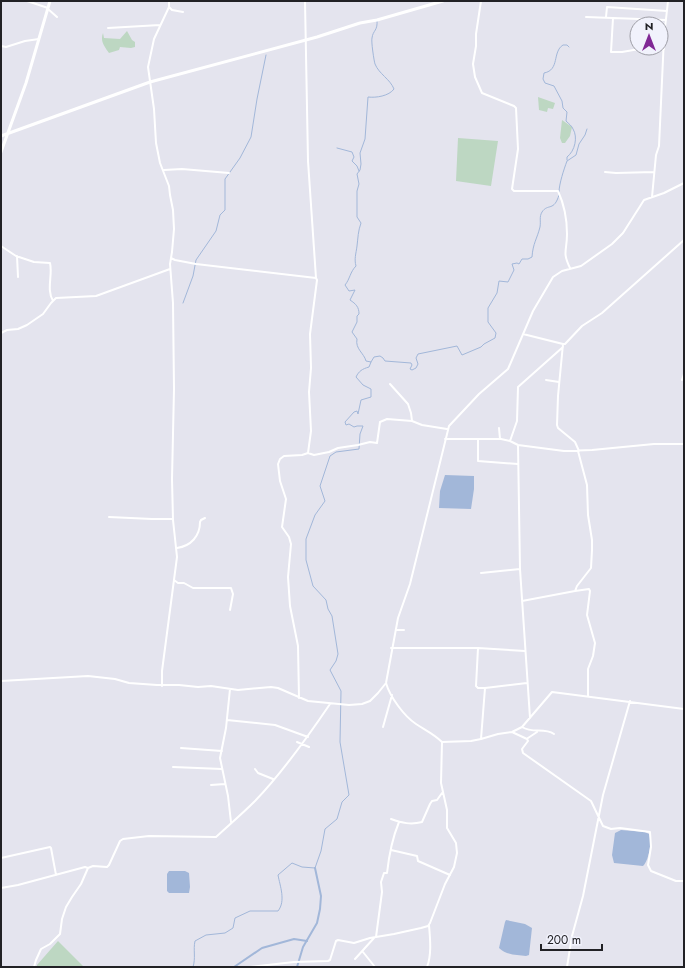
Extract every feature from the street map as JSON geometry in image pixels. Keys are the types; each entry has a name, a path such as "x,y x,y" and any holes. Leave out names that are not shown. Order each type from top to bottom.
{"street":[{"path":"27,1 48,8 57,17"},
{"path":"1,152 26,83 50,1"},
{"path":"162,686 163,664 177,548 173,519 173,303 170,270 174,229 173,210 169,186 160,163 156,143 154,109 148,67 154,39 169,8 169,1"},
{"path":"305,1 308,161 317,280 310,334 311,368 309,392 311,431 308,453"},
{"path":"1,136 150,82 444,1"},
{"path":"481,1 473,64 475,77 482,93 516,108 518,149 512,189 514,191 558,190 563,201 566,218 567,234 565,258 570,268"},
{"path":"666,16 668,1"},
{"path":"606,17 607,7 667,11"},
{"path":"169,8 183,12"},
{"path":"586,17 629,19"},
{"path":"613,18 611,52 629,51"},
{"path":"108,28 160,25"},
{"path":"1,46 6,47 39,38"},
{"path":"652,197 656,155 659,146 664,56"},
{"path":"164,170 182,169 230,173"},
{"path":"605,172 616,174 654,172"},
{"path":"1,681 88,676 114,679 129,683 162,686 211,686 230,690 271,687 278,688 308,701 355,705 366,703 378,693 386,683 391,648 398,618 410,584 448,429 456,417 508,368 533,311 553,277 562,271 581,266 612,244 623,233 644,200 664,193 684,182"},
{"path":"510,441 517,420 518,387 565,344 582,326 602,313 684,240"},
{"path":"1,246 16,256 34,262 50,263 50,297 53,301"},
{"path":"16,256 18,277"},
{"path":"171,258 195,264 316,278"},
{"path":"1,333 6,330 18,329 27,325 43,314 56,298 96,296 170,270"},
{"path":"523,334 563,345"},
{"path":"563,345 556,414 557,425 558,428 575,442 579,451 588,492 588,515 592,550 591,568 576,591"},
{"path":"682,380 684,374"},
{"path":"546,380 559,382"},
{"path":"390,384 408,404 412,421"},
{"path":"299,698 298,646 290,606 288,577 290,544 282,528 286,499 280,480 278,464 280,460 284,456 308,453 314,455 329,452 338,448 362,445 370,442 378,443 380,422 387,419 412,421 422,425 448,429"},
{"path":"499,428 500,439"},
{"path":"445,439 500,439 510,441 518,445 548,450 579,451 654,444 684,444"},
{"path":"478,439 478,461 518,464"},
{"path":"518,445 520,569 530,718"},
{"path":"109,516 173,519"},
{"path":"177,548 186,546 197,536 200,522 205,518"},
{"path":"481,573 520,569"},
{"path":"174,580 193,588 231,588 233,594 230,610"},
{"path":"522,601 576,591 590,591 587,615 595,643 593,656 588,669 588,696"},
{"path":"396,630 404,630"},
{"path":"391,648 478,648 525,651"},
{"path":"478,648 476,686 478,688 527,683"},
{"path":"386,683 398,705 408,717 435,735 442,742 441,783 447,810 447,828 458,849 456,862 445,884 429,924 430,941 429,961 427,967"},
{"path":"481,740 485,688"},
{"path":"230,690 227,720 220,758 231,823"},
{"path":"442,742 481,740 498,734 512,732 522,726 552,692 684,709"},
{"path":"383,727 392,694"},
{"path":"567,967 572,936 583,896 603,795 630,701"},
{"path":"1,888 18,885 85,867 107,867 110,865 120,841 123,839 149,836 216,837 255,801 273,780 308,737 330,703"},
{"path":"227,720 275,724 308,737"},
{"path":"522,726 532,731 553,732"},
{"path":"542,731 534,733 527,739 528,740 522,749 523,753 592,801 598,818 606,828 620,828 650,832 651,847 648,866 651,871 676,881 684,882"},
{"path":"512,732 527,739"},
{"path":"297,742 309,747"},
{"path":"181,748 222,751"},
{"path":"173,767 222,769"},
{"path":"255,769 258,773 273,780"},
{"path":"211,785 225,784"},
{"path":"391,819 399,822 422,822 432,801 437,800 442,792"},
{"path":"355,959 375,938 382,892 381,882 384,873 387,873 393,837 399,822"},
{"path":"1,858 51,848 56,875"},
{"path":"390,850 417,856 418,861 450,875"},
{"path":"34,967 41,949 50,944 60,934 62,919 66,907 81,884 88,868"},
{"path":"250,967 294,962 328,961 330,960 336,941 338,940 354,943 370,938 421,928 429,924"},
{"path":"363,952 376,967"}],"green space":[{"path":"127,31 132,40 135,42 135,47 120,47 119,50 109,53 102,41 103,33 104,38 120,39"},
{"path":"538,97 555,103 553,109 548,108 547,112 539,110"},
{"path":"562,120 572,127 570,136 565,143 562,143 560,138"},
{"path":"458,138 498,141 491,186 456,181"},
{"path":"58,941 84,967 37,967 37,965"}],"water":[{"path":"445,475 474,476 471,509 439,508 440,491"},
{"path":"621,830 645,832 649,834 649,851 647,860 643,866 614,863 612,855 615,833"},
{"path":"169,871 185,871 189,873 189,893 169,893 167,891 167,874"},
{"path":"506,920 525,924 532,928 529,955 512,954 499,948"}],"waterway":[{"path":"193,967 195,941 206,935 225,933 233,928 235,918 250,911 278,911 282,903 278,875 292,863 302,867 315,868 321,851 325,829 337,819 342,802 349,795 340,742 341,691 330,670 336,661 338,654 332,616 328,609 326,600 313,586 306,560 306,539 315,515 325,501 320,486 330,456 336,452 359,449 360,434 363,426 354,427 349,424 346,425 345,422 354,412 357,411 358,414 361,400 371,397 371,389 363,385 356,377 361,370 369,367 371,362 366,361 357,346 357,339 352,332 357,322 359,312 357,306 350,300 355,290 349,291 345,285 356,266 355,256 361,223 357,217 357,191 359,184 357,174 360,170 360,153 365,139 368,97 382,96 394,89 375,64 372,40 377,26 377,20"},
{"path":"567,160 567,157 574,148 575,132 566,121 567,112 563,108 562,101 554,86 545,83 543,79 544,73 549,71 554,65 560,48 563,45 567,45 569,47"},
{"path":"183,303 193,276 196,260 216,231 220,215 225,210 225,179 240,158 251,137 266,55"},
{"path":"559,192 567,161 576,155 579,144 587,129"},
{"path":"337,148 352,152 354,157 352,161 357,166 359,171"},
{"path":"371,362 374,357 380,356 385,361 411,363 412,365 410,369 412,370 416,368 418,364 416,358 418,354 457,346 462,355 481,347 495,338 496,333 488,322 488,308 497,293 499,281 508,282 514,270 512,264 519,264 522,259 532,257 540,227 541,214 544,209 555,204 559,195"},
{"path":"297,967 303,947 317,923 320,909 321,896 315,868"},
{"path":"234,967 262,948 294,939 307,941"}]}
